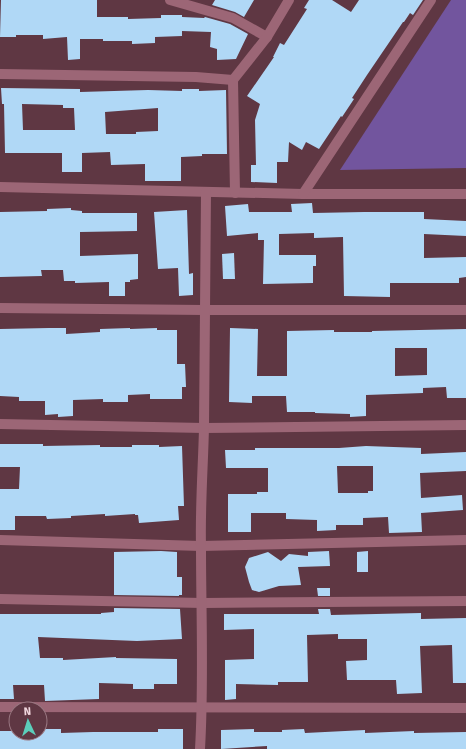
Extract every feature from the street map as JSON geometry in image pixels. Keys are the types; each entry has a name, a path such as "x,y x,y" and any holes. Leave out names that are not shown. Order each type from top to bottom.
{"street":[{"path":"171,0 233,18 267,37"},
{"path":"235,193 233,80 267,37 289,0"},
{"path":"303,194 431,0"},
{"path":"0,74 196,77 233,80"},
{"path":"0,187 235,193 466,194"},
{"path":"200,749 202,707 203,603 201,546 204,428 206,192"},
{"path":"0,308 466,310"},
{"path":"0,424 204,428 466,425"},
{"path":"0,540 201,546 466,540"},
{"path":"0,599 203,603 466,601"},
{"path":"0,707 466,708"}],"shaded area":[{"path":"451,0 466,0 466,168 340,170"}],"building":[{"path":"1,0 97,0 97,17 128,17 128,19 161,18 161,15 182,15 182,17 205,17 230,24 248,34 236,59 217,60 217,49 210,47 211,32 182,31 182,36 155,37 155,43 132,44 132,41 80,39 80,59 68,60 67,37 43,39 43,35 16,35 16,37 0,37"},
{"path":"215,0 254,0 244,17 235,12 212,5"},
{"path":"309,0 332,0 351,12 359,0 423,0 413,15 410,13 403,22 352,98 354,99 319,149 306,142 302,150 289,142 288,162 277,162 277,183 251,182 251,165 256,165 255,120 260,104 247,96 274,57 280,43 284,45 307,9 304,8"},
{"path":"1,88 80,89 80,92 148,90 182,91 182,89 199,89 199,91 226,90 227,154 202,154 202,156 181,157 181,181 145,181 145,164 111,165 110,152 82,153 82,172 62,172 62,153 5,153 4,104 2,104","holes":["22,104 63,105 63,108 74,108 75,130 23,130","158,108 158,131 136,132 136,134 106,134 105,112"]},
{"path":"312,203 313,213 424,212 424,219 466,221 466,236 424,234 424,258 466,257 466,277 459,278 459,283 390,283 390,297 344,296 343,237 314,238 314,233 279,234 279,255 316,255 316,266 313,266 313,283 263,284 264,240 258,240 258,233 227,236 225,206 248,204 249,212 292,212 291,204"},
{"path":"71,208 71,210 82,211 82,213 137,213 137,231 80,232 80,256 138,254 138,279 125,282 125,296 109,296 109,282 75,283 75,281 64,281 63,270 41,270 42,276 0,277 0,212 47,211 47,209"},
{"path":"187,210 189,274 193,273 193,295 179,296 178,268 158,269 154,212"},
{"path":"234,253 235,279 223,279 222,254"},
{"path":"66,328 66,334 100,332 100,329 157,328 157,330 177,330 177,364 185,364 186,387 182,387 182,399 150,399 150,394 128,395 128,402 103,402 103,399 73,400 73,416 58,417 58,414 45,415 45,401 19,401 19,397 0,396 0,329"},
{"path":"230,328 258,329 257,376 287,376 287,331 334,330 334,332 372,332 466,329 466,398 447,398 446,387 423,388 423,393 366,395 366,416 350,417 350,414 287,412 286,396 252,396 252,403 229,402","holes":["395,348 427,348 427,375 395,376"]},
{"path":"0,444 43,444 43,446 100,445 100,447 132,447 132,445 159,445 159,447 182,446 184,506 178,506 179,520 139,523 138,515 135,514 105,516 105,514 47,519 46,516 15,516 15,530 0,530 0,489 19,489 20,467 0,467"},
{"path":"366,446 421,448 421,454 466,452 466,471 420,473 421,498 462,495 463,510 421,513 422,532 389,533 388,517 363,518 363,525 336,525 336,530 317,531 317,520 286,519 286,513 251,513 251,532 228,532 228,494 257,494 257,492 268,492 268,468 226,468 225,450 255,450 255,448 339,448","holes":["337,466 373,466 373,491 368,491 368,493 338,493"]},
{"path":"329,551 330,566 298,567 301,585 279,586 259,592 252,590 245,567 249,558 268,552 281,561 289,554 308,556 308,552"},
{"path":"368,551 368,572 357,572 357,552"},
{"path":"114,552 177,552 177,577 182,577 182,595 114,595"},
{"path":"317,588 330,588 330,596 318,596"},
{"path":"114,608 180,609 182,639 137,641 38,637 40,658 63,658 63,660 116,657 177,659 177,684 154,684 154,689 133,689 133,684 99,683 99,699 45,701 44,685 13,685 14,699 0,699 0,614 101,614 114,612"},
{"path":"318,609 330,609 331,615 421,613 421,619 466,618 466,683 453,683 452,645 420,646 422,693 397,694 396,680 347,680 346,661 367,660 367,639 338,639 338,634 307,635 308,682 278,682 278,685 236,684 236,699 225,700 225,660 254,659 254,629 224,630 224,614 319,614"},
{"path":"48,729 61,729 61,733 158,732 158,729 183,729 183,749 0,749 0,731 8,731 8,741 48,741"},
{"path":"254,729 254,732 282,732 282,730 304,729 305,733 365,730 365,733 414,731 414,733 466,732 466,749 267,749 267,746 221,749 221,730"}]}
